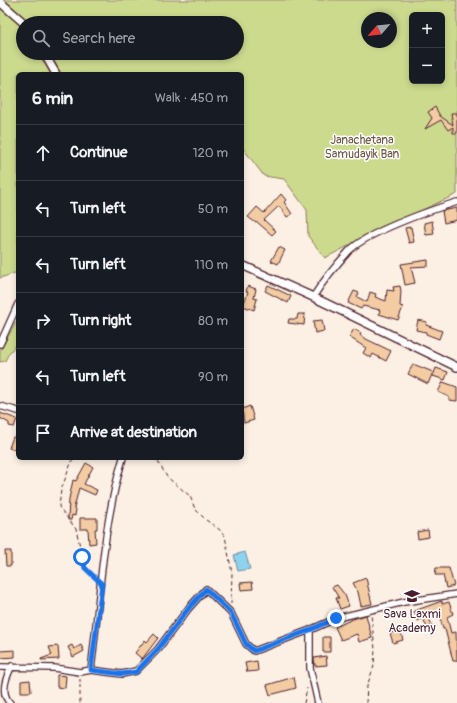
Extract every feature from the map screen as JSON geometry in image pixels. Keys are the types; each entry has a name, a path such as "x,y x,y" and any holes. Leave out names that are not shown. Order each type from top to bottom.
{"street":[{"path":"0,2 16,16"},
{"path":"48,60 55,72"},
{"path":"314,297 330,272 350,250 379,233 457,202"},
{"path":"244,266 314,297 457,367"},
{"path":"0,344 16,308"},
{"path":"0,406 16,410"},
{"path":"91,670 102,584 107,520 122,460"},
{"path":"0,667 12,666 54,668 80,672 91,670 122,674 136,672 158,649 188,609 206,589 231,613 246,644 254,651 310,630 336,618 404,602 457,594"},
{"path":"310,630 310,668 318,703"},
{"path":"10,703 6,699 4,690 12,666"}],"path":[{"path":"72,460 61,490 59,507 76,529 85,568 102,584"},
{"path":"154,460 167,477 190,496 195,509 225,536 232,573 231,613"},
{"path":"366,703 367,686 374,666 375,649 370,611"},
{"path":"80,672 80,703"},
{"path":"304,703 308,684 312,677"}],"green space":[{"name":"Janachetana Samudayik Ban","path":"0,0 457,0 457,194 381,229 325,258 308,236 307,210 284,179 264,176 244,150 244,72 16,72 16,273 0,278"},
{"path":"16,323 16,345 9,353 5,361 0,362 0,351"}],"water":[{"path":"245,552 250,569 238,571 234,555"}],"building":[{"path":"435,107 440,116 453,125 451,113 457,113 457,133 453,133 453,127 448,130 441,120 425,129 432,118 428,112"},
{"path":"281,194 286,200 284,202 292,214 287,217 279,206 264,220 276,231 272,235 257,222 256,223 248,217 257,207 264,213"},
{"path":"457,208 457,220 444,223 442,211"},
{"path":"432,221 434,234 426,235 424,223"},
{"path":"411,227 414,242 409,243 405,228"},
{"path":"279,247 285,250 278,264 271,261"},
{"path":"428,260 428,266 411,267 415,283 405,285 401,264"},
{"path":"268,285 291,296 288,303 265,291"},
{"path":"248,286 256,289 254,298 257,299 254,310 244,306 248,292 246,291"},
{"path":"400,286 400,306 403,307 398,320 379,314 380,310 363,306 361,309 348,303 354,291 359,293 357,297 367,302 370,292 376,294 375,297 386,301 387,290 394,291 393,287"},
{"path":"298,314 305,314 304,325 288,323 289,319 297,319"},
{"path":"322,320 324,331 315,333 313,321"},
{"path":"418,320 427,322 426,325 442,331 439,339 426,334 426,332 416,330"},
{"path":"354,329 361,333 360,335 364,338 391,351 386,361 373,354 371,358 363,353 366,348 349,337"},
{"path":"413,364 433,372 428,384 408,374"},
{"path":"436,368 448,372 445,380 433,376"},
{"path":"443,382 457,387 457,401 449,400 449,397 438,392"},
{"path":"250,406 254,420 244,423 244,408"},
{"path":"0,413 16,419 14,427 9,426 9,423 0,418"},
{"path":"13,437 16,438 16,450 9,448"},
{"path":"86,463 93,467 84,484 97,490 95,495 79,488 74,508 76,509 75,516 72,515 71,520 68,520 69,499 73,480 76,481"},
{"path":"80,518 97,518 97,529 95,529 96,543 89,544 88,529 80,529"},
{"path":"428,530 429,537 418,539 417,532"},
{"path":"5,551 11,551 11,566 6,566"},
{"path":"436,568 449,568 454,586 446,588 443,575 435,575"},
{"path":"366,578 372,604 361,606 358,592 353,583"},
{"path":"252,582 253,589 241,590 240,583"},
{"path":"337,585 345,595 349,606 340,609 336,598 339,598 332,587"},
{"path":"442,601 442,604 449,602 453,614 447,617 451,633 456,632 457,661 453,661 445,629 443,629 439,614 429,618 432,626 427,628 423,618 418,621 414,611"},
{"path":"366,615 372,638 359,642 357,634 341,640 335,627"},
{"path":"400,630 403,640 393,643 390,633"},
{"path":"154,634 158,638 142,659 135,653 145,640 147,642"},
{"path":"323,637 330,637 330,652 323,652"},
{"path":"72,645 74,649 81,645 84,651 73,657 68,647"},
{"path":"58,646 59,659 41,660 52,655 49,647"},
{"path":"15,650 15,657 0,658 0,651"},
{"path":"326,656 327,665 315,666 314,658"},
{"path":"257,661 258,671 247,672 245,663"},
{"path":"57,675 66,676 65,688 57,687"},
{"path":"294,677 296,688 270,695 267,685"},
{"path":"30,680 31,692 21,692 21,681"}],"place":[{"name":"Sava Laxmi Academy","path":"412,596"}],"route":[{"path":"82,557 85,568 102,584 91,670 122,674 136,672 158,649 188,609 206,589 231,613 246,644 254,651 310,630 336,618"}]}
